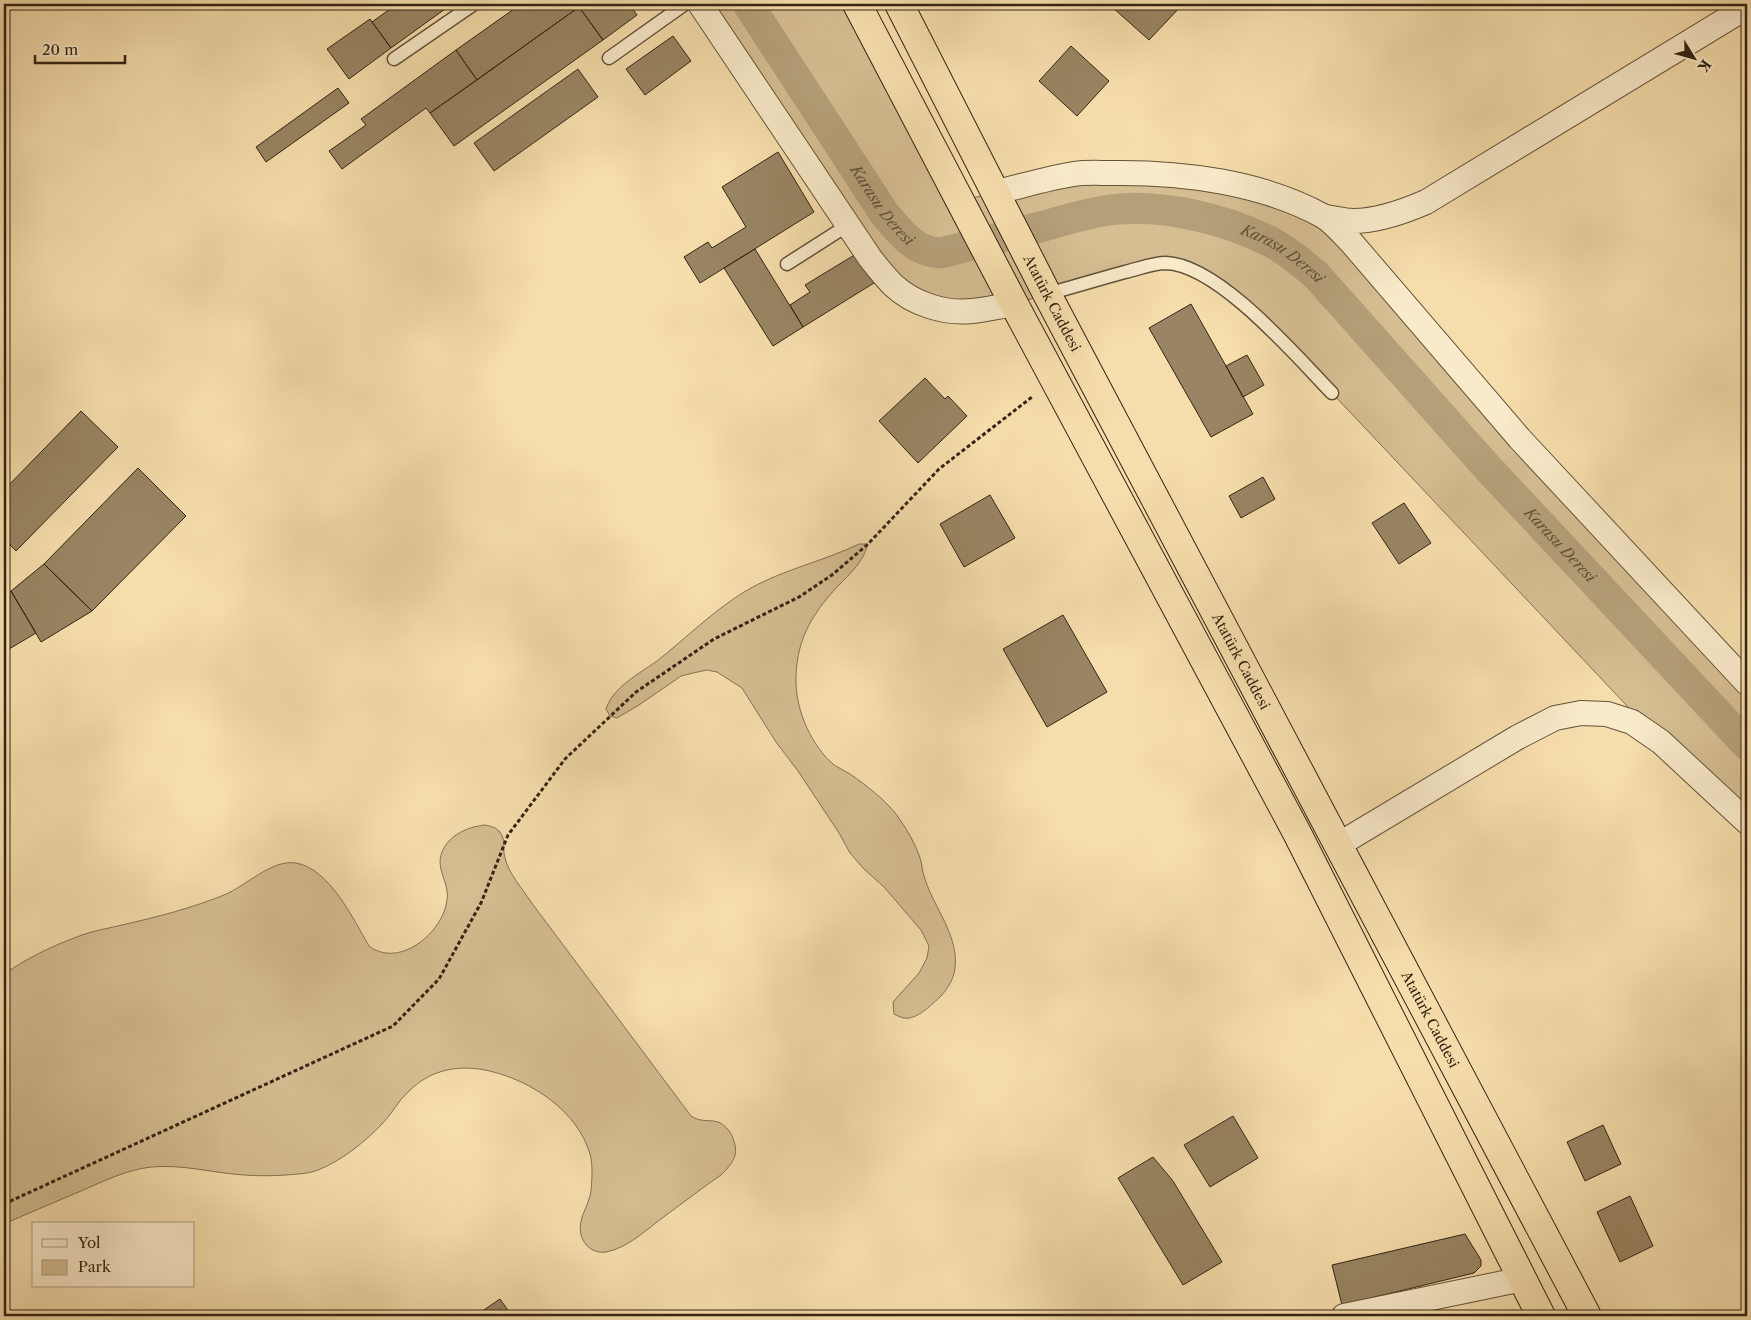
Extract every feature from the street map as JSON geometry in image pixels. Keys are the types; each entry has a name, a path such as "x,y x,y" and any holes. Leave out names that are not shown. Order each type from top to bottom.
{"highway":[{"path":"857,4 1014,304 1297,833 1522,1280 1542,1316"},
{"name":"Atatürk Caddesi","path":"899,4 1047,294 1587,1316"}],"street":[{"path":"700,4 870,258 893,285 918,302 932,307 971,312 1014,304"},
{"path":"996,192 1075,174 1136,173 1174,175 1218,181 1260,191 1295,203 1325,217 1353,221 1400,213 1426,202 1747,7"},
{"path":"1325,217 1351,242 1520,439 1747,683"},
{"path":"1338,845 1518,738 1555,718 1581,713 1607,714 1632,722 1661,742 1747,822"},
{"path":"1344,1316 1522,1280"}],"lane":[{"path":"394,59 474,4"},
{"path":"610,58 685,4"},
{"path":"787,264 848,225"},
{"path":"1047,294 1145,266 1165,263 1180,265 1201,274 1224,289 1251,312 1332,393"}],"path":[{"path":"4,1204 393,1026 439,980 482,903 508,835 565,759 643,687 714,639 799,597 832,575 868,544 939,469 1055,379"}],"green space":[{"path":"700,4 857,4 961,201 996,192 1136,173 1325,217 1747,683 1747,822 1661,742 1332,393 1251,312 1180,265 1091,281 1014,304 971,311 904,293"},
{"path":"859,544 868,544 860,562 819,608 801,643 796,669 797,695 807,728 826,757 834,765 869,788 896,814 916,848 929,890 950,933 955,956 952,980 939,998 919,1014 909,1018 903,1018 894,1014 893,1002 919,973 927,958 929,946 921,930 884,887 850,853 839,833 798,771 776,742 742,688 717,672 707,670 681,676 617,718 610,716 606,709 614,694 627,682 657,661 710,617 744,592 786,572"},
{"path":"485,825 499,831 504,841 505,858 509,870 516,881 691,1116 718,1122 730,1132 734,1142 735,1153 732,1162 721,1175 622,1247 606,1252 597,1252 584,1243 581,1235 582,1218 591,1191 592,1172 590,1154 584,1138 575,1124 550,1100 521,1082 490,1071 467,1068 436,1073 417,1084 404,1096 389,1116 368,1138 335,1162 314,1171 302,1174 260,1176 163,1166 142,1168 124,1173 4,1224 4,974 33,957 74,938 212,900 232,891 268,869 287,863 296,863 308,867 330,885 348,909 369,946 381,952 393,953 406,950 418,944 428,935 444,912 447,894 440,859 445,846 459,833"}],"building":[{"path":"397,4 452,4 391,48 372,22"},
{"path":"521,4 577,4 579,7 477,80 456,50"},
{"path":"577,4 629,4 637,15 603,40"},
{"path":"1115,4 1183,4 1149,40 1112,7"},
{"path":"579,7 603,40 454,146 430,113"},
{"path":"370,19 391,48 349,79 327,49"},
{"path":"673,36 691,61 645,95 626,69"},
{"path":"1071,46 1109,81 1077,116 1039,81"},
{"path":"456,50 477,80 430,113 426,108 342,169 329,151 366,125 361,119"},
{"path":"578,69 598,97 494,171 474,143"},
{"path":"338,88 349,103 266,162 256,147"},
{"path":"778,152 814,212 700,283 684,257 708,242 712,248 746,227 722,187"},
{"path":"755,249 803,327 773,346 724,268"},
{"path":"856,254 874,283 803,327 790,305 810,292 805,285"},
{"path":"1191,304 1253,414 1211,437 1149,328"},
{"path":"1247,355 1264,385 1243,397 1226,366"},
{"path":"925,378 945,399 948,396 967,416 918,463 879,421"},
{"path":"81,411 118,447 16,551 4,539 4,490"},
{"path":"138,468 186,516 92,611 44,564"},
{"path":"1263,477 1275,499 1241,518 1229,496"},
{"path":"990,495 1015,538 964,567 940,524"},
{"path":"1404,503 1431,543 1399,564 1372,523"},
{"path":"4,539 11,545 4,552"},
{"path":"44,564 92,611 41,642 11,591"},
{"path":"11,591 36,633 4,652 4,595"},
{"path":"1063,615 1107,692 1047,727 1003,649"},
{"path":"1233,1116 1258,1158 1210,1187 1184,1145"},
{"path":"1603,1125 1621,1164 1585,1181 1567,1142"},
{"path":"1153,1157 1173,1181 1222,1262 1183,1285 1118,1178"},
{"path":"1630,1196 1653,1246 1620,1262 1597,1212"},
{"path":"1465,1234 1481,1260 1481,1266 1474,1273 1342,1305 1332,1265"},
{"path":"500,1299 512,1316 475,1316"}],"waterway":[{"name":"Karasu Deresi","path":"748,4 884,213 908,240 923,249 941,253 1085,215 1129,208 1171,211 1234,226 1271,242 1301,262 1317,276 1486,466 1747,745"}]}
